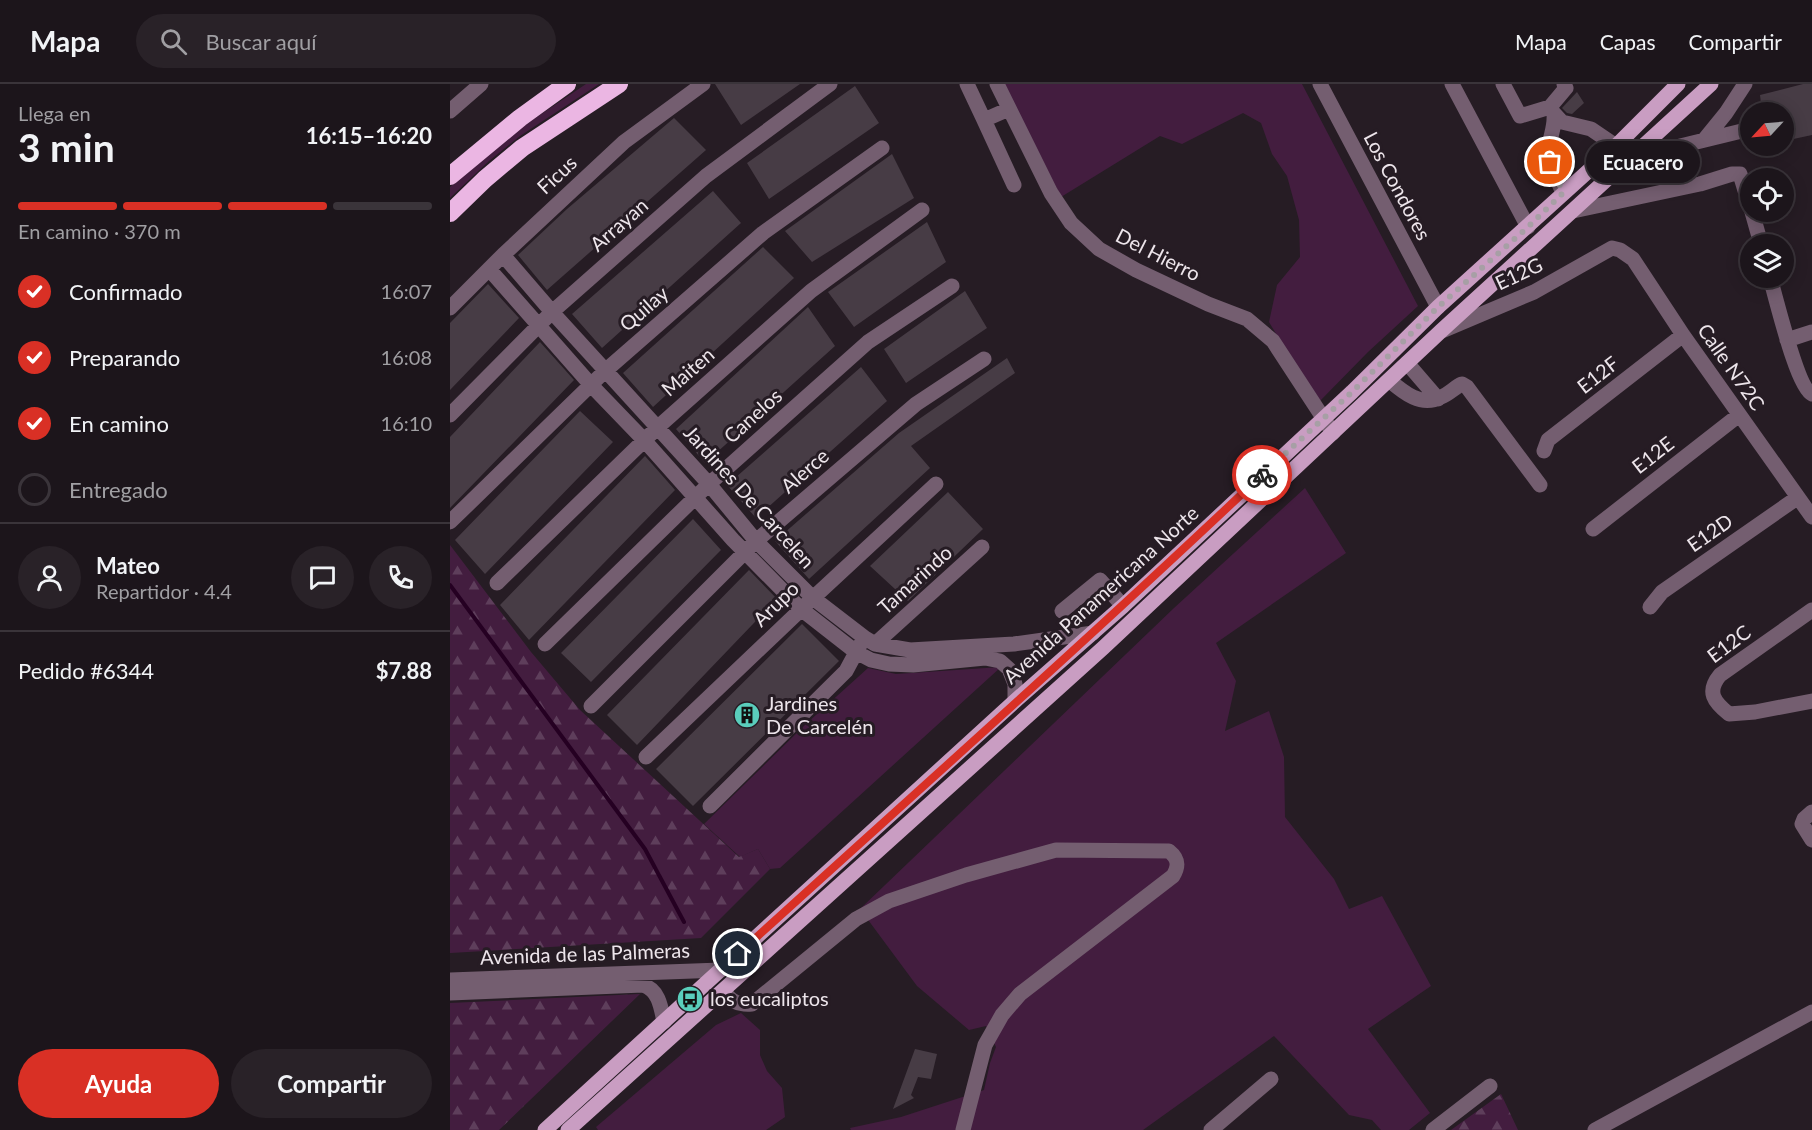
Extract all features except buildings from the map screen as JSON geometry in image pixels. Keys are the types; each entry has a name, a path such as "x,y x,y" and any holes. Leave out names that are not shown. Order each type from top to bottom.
{"highway":[{"path":"450,176 520,118 567,84"},
{"path":"450,213 522,148 619,84"}],"main road":[{"name":"Avenida Panamericana Norte","path":"568,1130 1103,648 1441,331 1711,84"},
{"name":"Avenida Panamericana Norte","path":"545,1130 1015,701 1094,633 1323,417 1360,385 1438,307 1616,146 1673,86"}],"street":[{"path":"450,111 481,84"},
{"name":"Ficus","path":"450,308 624,142 703,84"},
{"name":"Arrayan","path":"450,415 552,312 706,176 830,84"},
{"path":"967,84 1014,185"},
{"name":"Del Hierro","path":"997,84 1051,193 1071,223 1099,249 1136,270 1208,304 1247,319 1273,341 1333,433"},
{"name":"Los Condores","path":"1320,84 1438,307"},
{"path":"1452,84 1528,227"},
{"path":"1503,84 1520,116 1552,111"},
{"path":"1563,193 1550,162 1549,146 1555,126 1552,111 1566,88 1564,84"},
{"path":"1704,140 1726,113 1745,84"},
{"path":"984,120 1009,109"},
{"path":"1552,111 1562,122 1591,129 1616,146"},
{"path":"1631,158 1740,131"},
{"name":"Quilay","path":"450,522 605,371 763,233 882,148"},
{"path":"1573,211 1740,174"},
{"name":"Maiten","path":"497,584 644,440 811,291 922,210"},
{"name":"E12G","path":"1441,331 1534,292 1612,248"},
{"name":"Calle N72C","path":"1612,248 1620,250 1633,259 1683,335 1812,517"},
{"name":"Jardines De Carcelen","path":"503,255 709,484 750,547 801,609 856,652 871,660 889,664 913,665 985,658 1000,661 1009,669 1015,684 1015,701"},
{"name":"Jardines De Carcelen","path":"489,269 694,497 750,547 870,641 910,650 1014,644 1094,633"},
{"name":"Canelos","path":"545,644 694,497 868,342 952,286"},
{"path":"1773,288 1802,384 1808,393 1812,394"},
{"path":"1787,340 1812,332"},
{"name":"E12F","path":"1544,451 1548,440 1683,335"},
{"name":"Alerce","path":"591,706 750,547 916,404 984,359"},
{"path":"1407,363 1438,399"},
{"path":"1389,380 1413,398 1425,400 1438,399 1462,384 1467,387 1539,485"},
{"name":"E12E","path":"1593,530 1739,415"},
{"name":"Arupo","path":"646,757 936,484"},
{"name":"E12D","path":"1650,608 1662,592 1797,498"},
{"name":"Tamarindo","path":"711,806 846,671 856,652 982,547"},
{"path":"1062,611 1100,580 1123,606"},
{"name":"E12C","path":"1812,610 1720,675 1714,683 1712,692 1717,705 1729,714 1755,712 1812,700"},
{"path":"1809,814 1802,824 1812,840"},
{"path":"723,991 734,1002 742,1005 752,1004 856,919 889,901 966,875 1056,850 1169,851 1178,862 1173,876 1020,994 1002,1016 985,1045 963,1130"},
{"name":"Avenida de las Palmeras","path":"450,980 721,970"},
{"name":"Avenida de las Palmeras","path":"450,993 643,985 656,993 664,1022"},
{"path":"1595,1130 1812,1012"},
{"path":"1211,1130 1271,1079"},
{"path":"1433,1130 1490,1086"}],"green space":[{"path":"586,84 599,84 520,136 489,161 450,198 450,187 498,143"},
{"path":"1003,84 1302,84 1418,306 1318,403 1269,322 1277,285 1300,257 1299,220 1287,176 1272,154 1261,123 1243,113 1182,144 1160,136 1061,197"},
{"path":"1305,488 1346,553 1216,643 1236,681 1225,731 1269,711 1284,757 1285,817 1334,879 1349,909 1382,896 1431,986 1368,1029 1430,1113 1409,1130 1381,1130 1372,1120 1349,1115 1274,1036 1143,1130 851,1130 850,1128 901,1117 984,1090 996,1047 986,1026 969,1030 917,986 860,909 1174,608"},
{"path":"450,545 531,652 580,710 739,857 758,849 770,869 701,938 450,953"},
{"path":"1001,667 780,868 770,869 758,849 740,857 704,824 806,724 868,668 896,674"},
{"path":"640,994 499,1130 450,1130 450,1003"},
{"path":"741,1013 760,1030 760,1055 767,1071 782,1088 785,1117 766,1130 598,1130 596,1127 716,1025"},
{"path":"1501,1094 1518,1130 1451,1130"}],"waterway":[{"path":"450,585 645,849 684,922"}],"way so far":[{"path":"1262,475 1352,392 1438,307 1563,193 1550,162"}],"place":[{"name":"Ecuacero","path":"1550,162"},
{"name":"Jardines De Carcelén","path":"747,715"},
{"name":"los eucaliptos","path":"690,999"}],"route":[{"path":"738,954 1015,701 1094,633 1262,475"}]}
